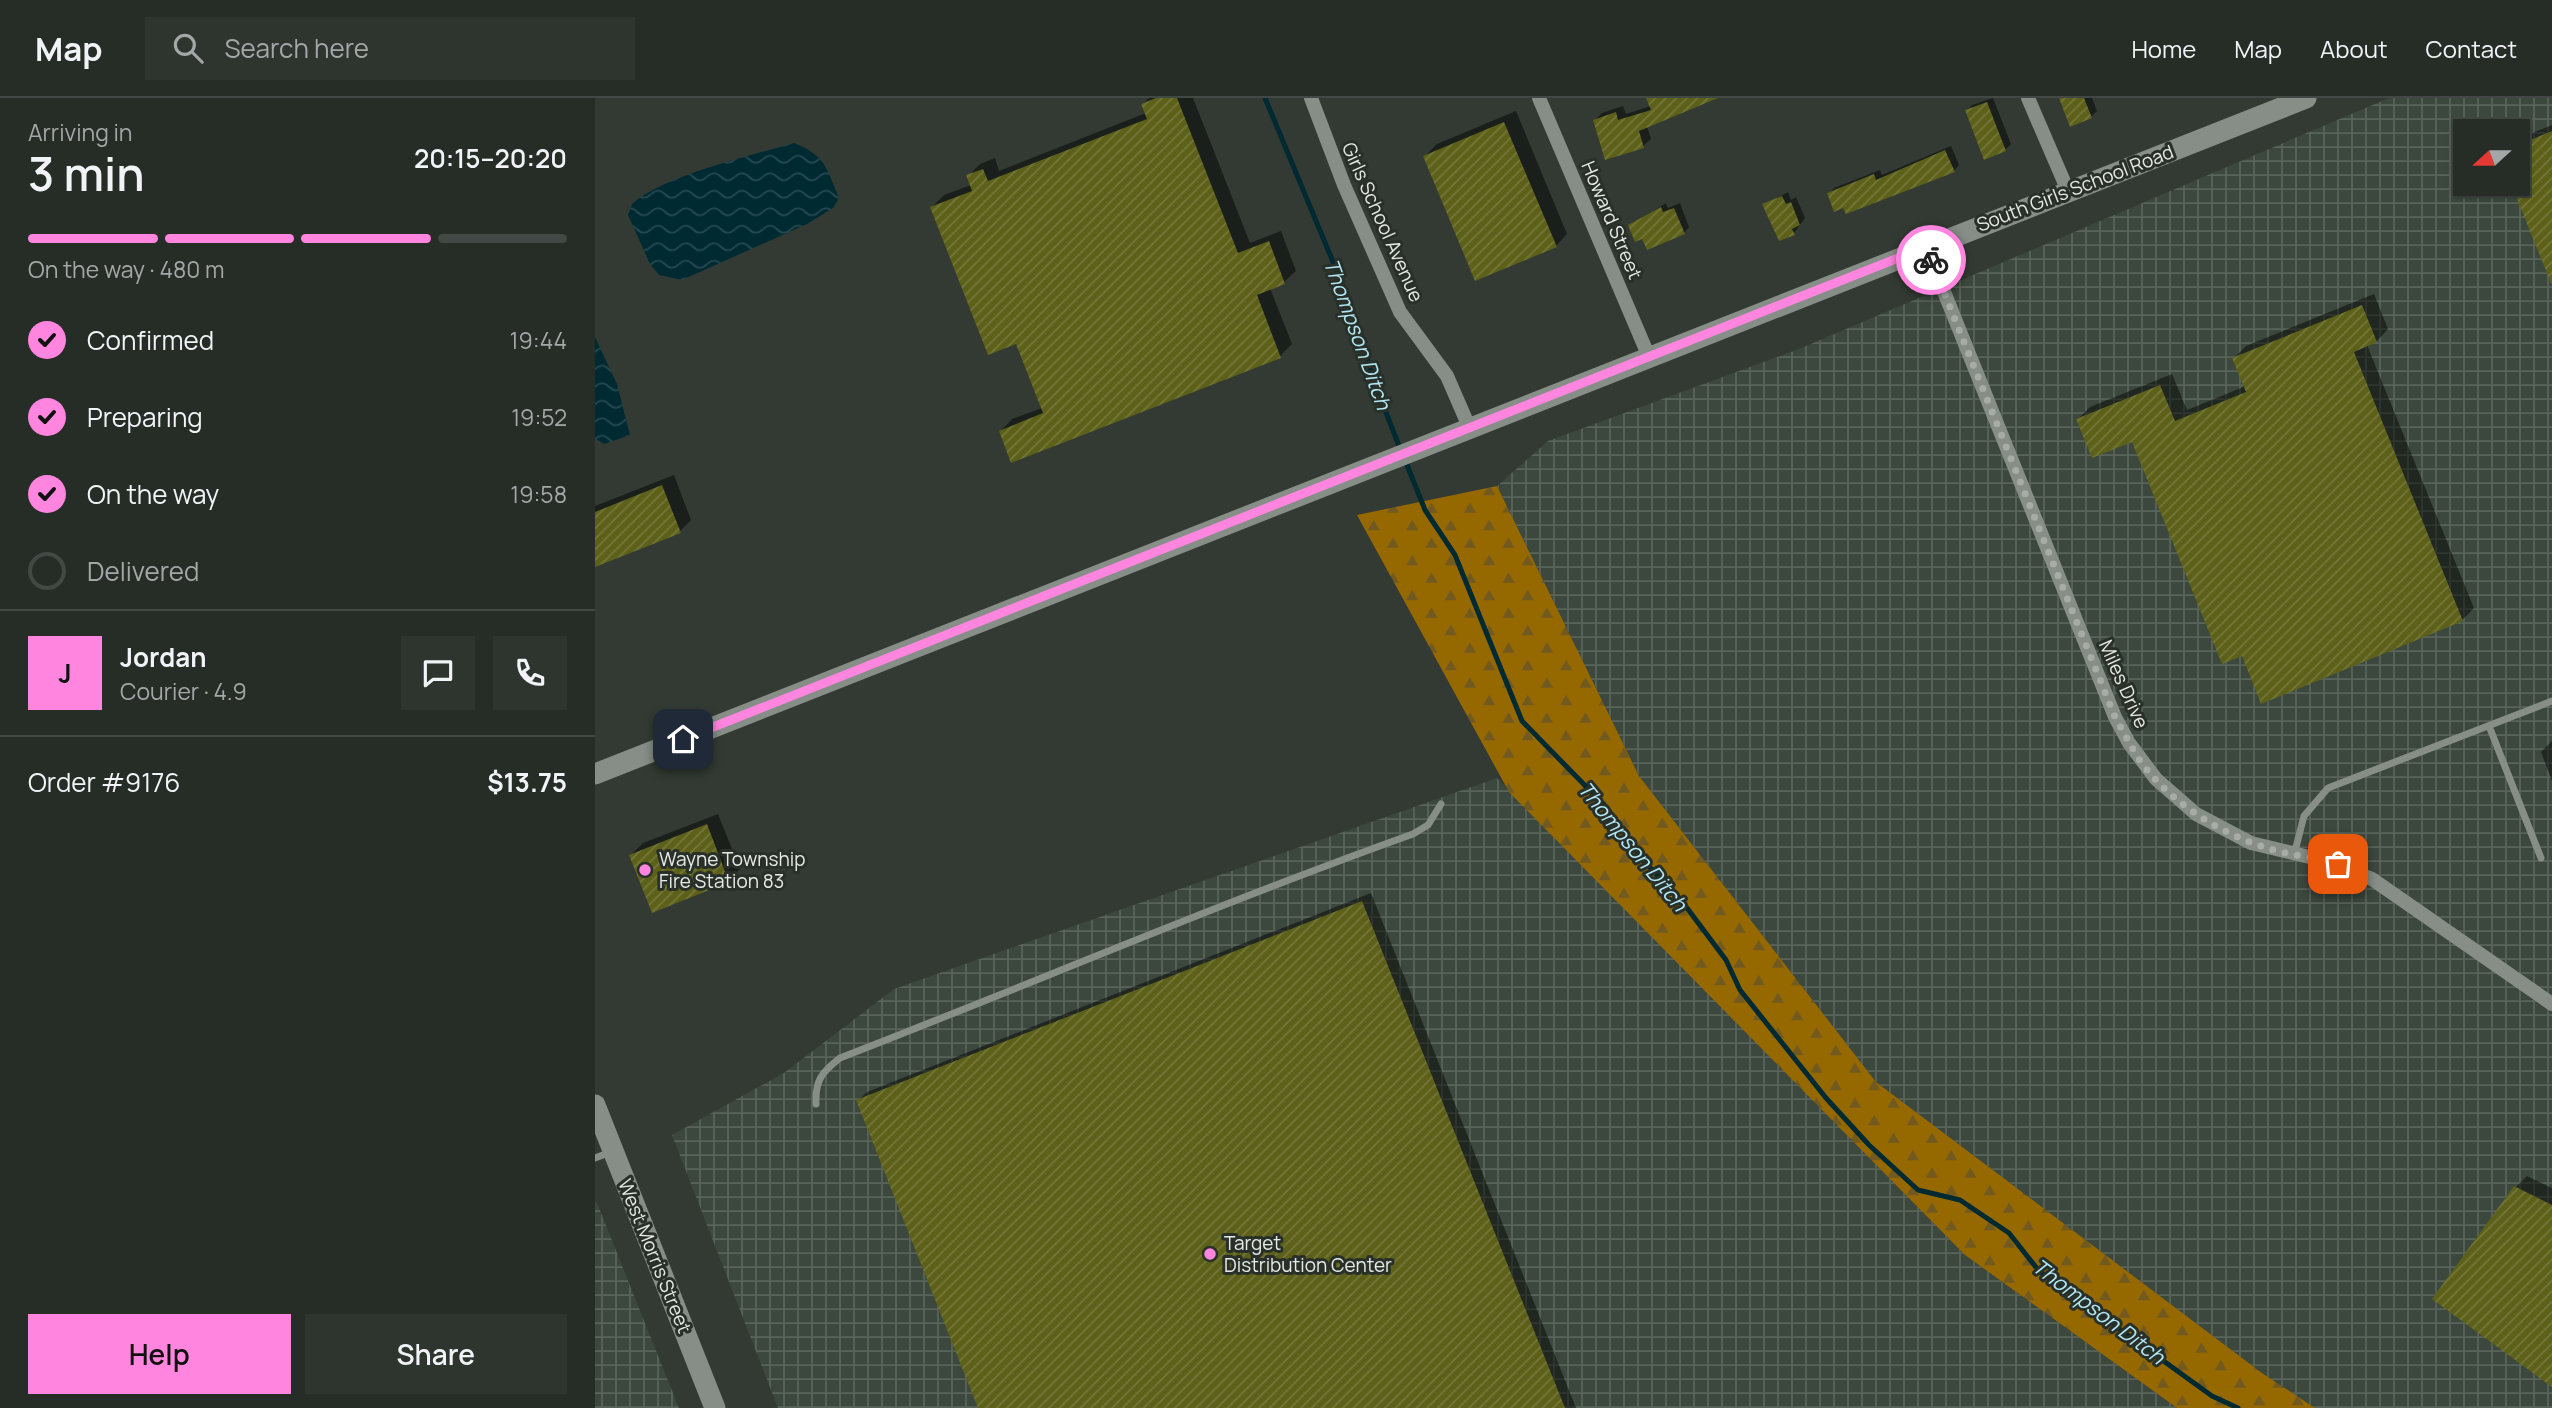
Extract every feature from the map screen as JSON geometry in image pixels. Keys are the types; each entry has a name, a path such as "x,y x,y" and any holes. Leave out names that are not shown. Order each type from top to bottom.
{"main road":[{"name":"South Girls School Road","path":"595,774 2306,98"},
{"name":"West Morris Street","path":"595,1105 604,1155 715,1408"}],"street":[{"name":"Girls School Avenue","path":"1311,98 1344,185 1400,312 1447,376 1470,429"},
{"name":"Howard Street","path":"1539,98 1649,357"},
{"path":"2028,98 2068,191"},
{"name":"Miles Drive","path":"1926,247 2115,717 2129,743 2156,779 2196,814 2251,843 2338,864 2380,883 2552,1004"}],"lane":[{"path":"2294,855 2304,816 2328,788 2552,701"},
{"path":"2489,726 2541,858"},
{"path":"816,1104 815,1087 821,1072 840,1058 1033,984 1215,908 1413,834 1428,825 1441,804"}],"shaded area":[{"path":"2389,98 2552,98 2552,1408 2315,1408 2262,1373 1876,1082 1639,776 1497,486 1548,441 1799,349"},
{"name":"Target Distribution Center","path":"1497,778 1965,1255 2177,1408 778,1408 672,1135 784,1073 894,989"},
{"path":"595,1202 597,1203 679,1408 595,1408"}],"green space":[{"path":"1497,486 1639,776 1876,1082 2262,1373 2315,1408 2177,1408 1965,1255 1509,792 1357,515"}],"water":[{"path":"794,143 813,153 824,164 839,198 833,208 807,224 682,280 659,275 650,264 628,215 632,204 665,184 686,176"},
{"path":"595,337 617,384 630,435 604,444 595,438"}],"building":[{"path":"1156,98 1177,98 1238,253 1269,241 1285,284 1257,295 1281,358 1011,463 999,431 1043,413 1016,344 988,355 930,207 972,191 966,175 983,169 988,181 1147,119 1141,104"},
{"path":"1646,98 1718,98 1639,131 1644,148 1605,160 1593,120 1616,112 1618,120 1651,110"},
{"path":"2059,98 2084,98 2092,118 2070,127"},
{"path":"1987,102 2006,151 1984,160 1965,110"},
{"path":"1504,122 1557,247 1475,281 1423,156"},
{"path":"2552,131 2552,283 2516,196 2531,196 2531,140"},
{"path":"1945,150 1955,172 1846,214 1843,208 1834,212 1827,193 1874,174 1876,180"},
{"path":"1782,196 1786,204 1791,202 1800,225 1792,229 1795,235 1779,241 1762,204"},
{"path":"1661,207 1663,212 1674,208 1685,234 1647,250 1642,239 1635,242 1628,225"},
{"path":"2362,305 2377,342 2354,352 2463,621 2261,704 2242,656 2222,664 2132,442 2092,458 2076,419 2160,385 2175,421 2246,392 2232,358"},
{"path":"662,485 681,533 595,567 595,512"},
{"path":"707,824 729,882 652,913 629,855"},
{"name":"Target Distribution Center","path":"1362,901 1565,1408 978,1408 856,1100"},
{"path":"2514,1186 2552,1205 2552,1387 2432,1299"}],"waterway":[{"name":"Thompson Ditch","path":"1265,98 1348,298 1378,392 1401,451"},
{"name":"Thompson Ditch","path":"1405,460 1425,510 1455,555 1522,721 1607,808 1642,859 1684,904 1726,960 1740,990 1826,1098 1869,1145 1918,1190 1960,1200 2009,1233 2039,1271 2212,1396 2238,1408"}],"way so far":[{"path":"1931,260 2115,717 2139,758 2175,797 2196,814 2234,836 2267,849 2338,864"}],"place":[{"name":"Wayne Township Fire Station 83","path":"645,870"},
{"name":"Target Distribution Center","path":"1210,1254"}],"route":[{"path":"683,739 1926,247 1931,260"}]}
